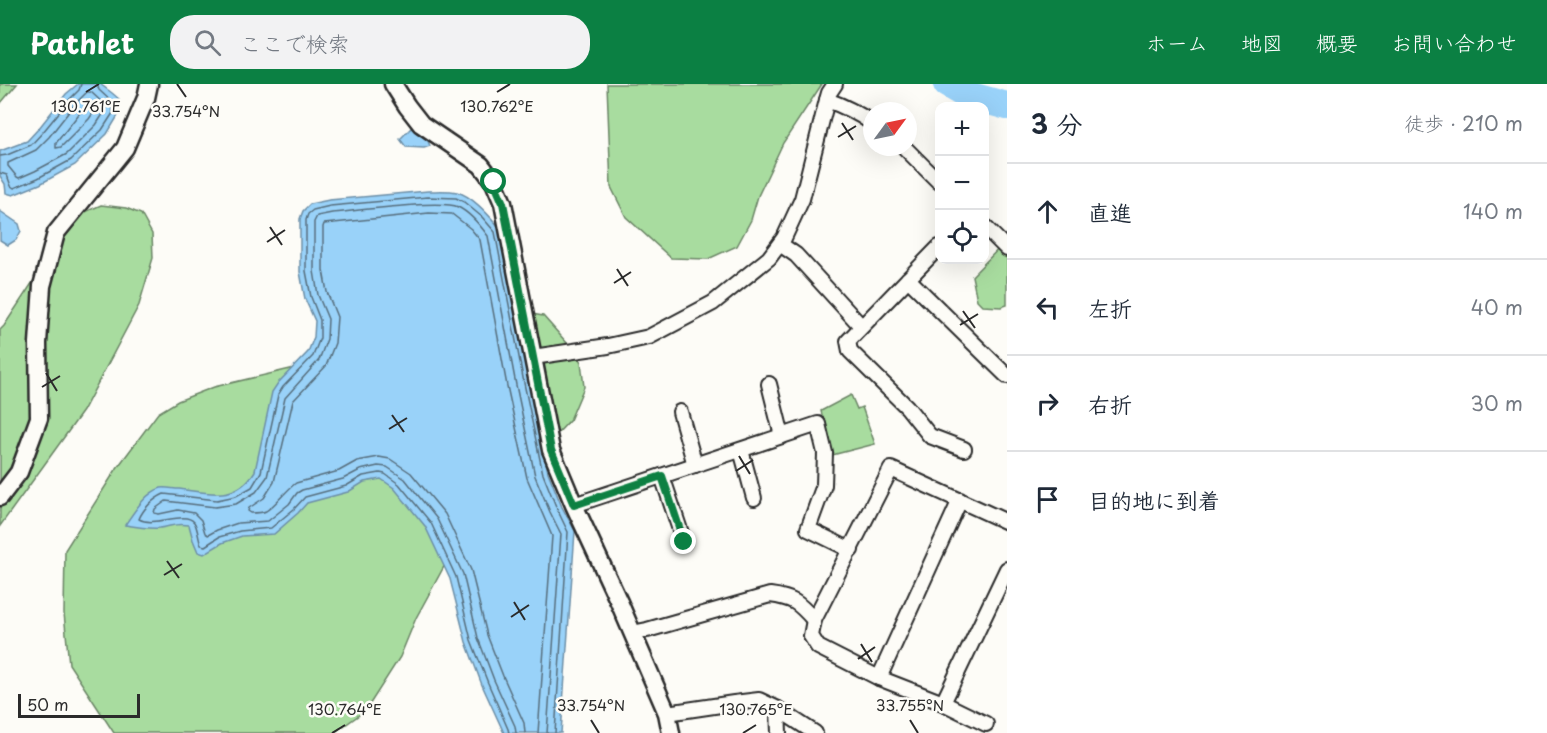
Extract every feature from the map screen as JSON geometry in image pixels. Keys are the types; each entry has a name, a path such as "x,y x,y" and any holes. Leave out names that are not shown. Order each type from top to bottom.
{"street":[{"path":"0,496 19,472 39,418 38,343 42,286 56,233 125,148 146,98 149,84"},
{"path":"393,84 421,124 481,165 494,182 503,203 551,450 667,713 671,733"},
{"path":"533,357 608,346 649,337 713,303 769,258 784,238 802,199 829,93 835,84"},
{"path":"827,100 844,106 863,117"},
{"path":"913,156 935,178"},
{"path":"989,231 1007,249"},
{"path":"780,244 796,255 861,326"},
{"path":"935,250 848,341 850,351 908,407 930,436 964,449"},
{"path":"908,279 1007,376"},
{"path":"769,384 782,436"},
{"path":"680,412 695,465"},
{"path":"574,505 818,424 825,453 824,485 808,529 851,550"},
{"path":"741,450 754,498"},
{"path":"986,724 943,703 879,678 818,647 811,636 814,620 891,469 1007,522"},
{"path":"662,476 684,542"},
{"path":"879,678 960,500"},
{"path":"943,703 1007,570"},
{"path":"632,633 770,595 787,597 802,607 814,620"},
{"path":"667,713 759,700 778,709 814,733"},
{"path":"778,709 779,733"}],"green space":[{"path":"0,84 17,84 0,104"},
{"path":"607,84 822,84 783,143 758,196 751,220 737,246 708,259 671,258 626,217 611,187"},
{"path":"101,205 126,208 141,214 152,234 153,258 139,305 83,411 0,526 0,330 76,216"},
{"path":"1007,240 1007,305 1001,307 983,306 977,300 972,276 984,264 989,264 989,259"},
{"path":"526,313 543,316 575,352 581,362 584,387 570,420 459,539 416,618 400,657 366,710 334,733 114,733 69,664 64,613 65,550 117,468 158,413 178,401 214,387"},
{"path":"851,395 857,409 862,407 875,444 832,455 821,411"}],"water":[{"path":"78,84 100,84 119,99 119,114 107,134 75,165 40,184 13,195 6,193 5,184 0,176 0,151 27,141 66,94"},
{"path":"411,128 428,141 430,146 406,147 400,139"},
{"path":"450,191 463,194 481,208 501,229 548,472 562,507 575,531 561,733 504,733 482,685 466,642 450,579 425,526 394,488 381,479 364,482 348,492 307,503 274,534 242,536 222,543 204,554 198,552 189,525 143,528 125,525 145,498 155,490 165,488 222,493 231,491 248,481 255,471 272,392 308,352 314,337 315,321 305,299 300,272 300,219 303,211 310,204 329,200"},
{"path":"0,211 19,224 21,231 16,240 8,245 0,240"}],"waterway":[{"path":"947,84 964,94 1007,106"}],"route":[{"path":"494,182 503,203 551,450 574,505 662,476 684,542"}]}
